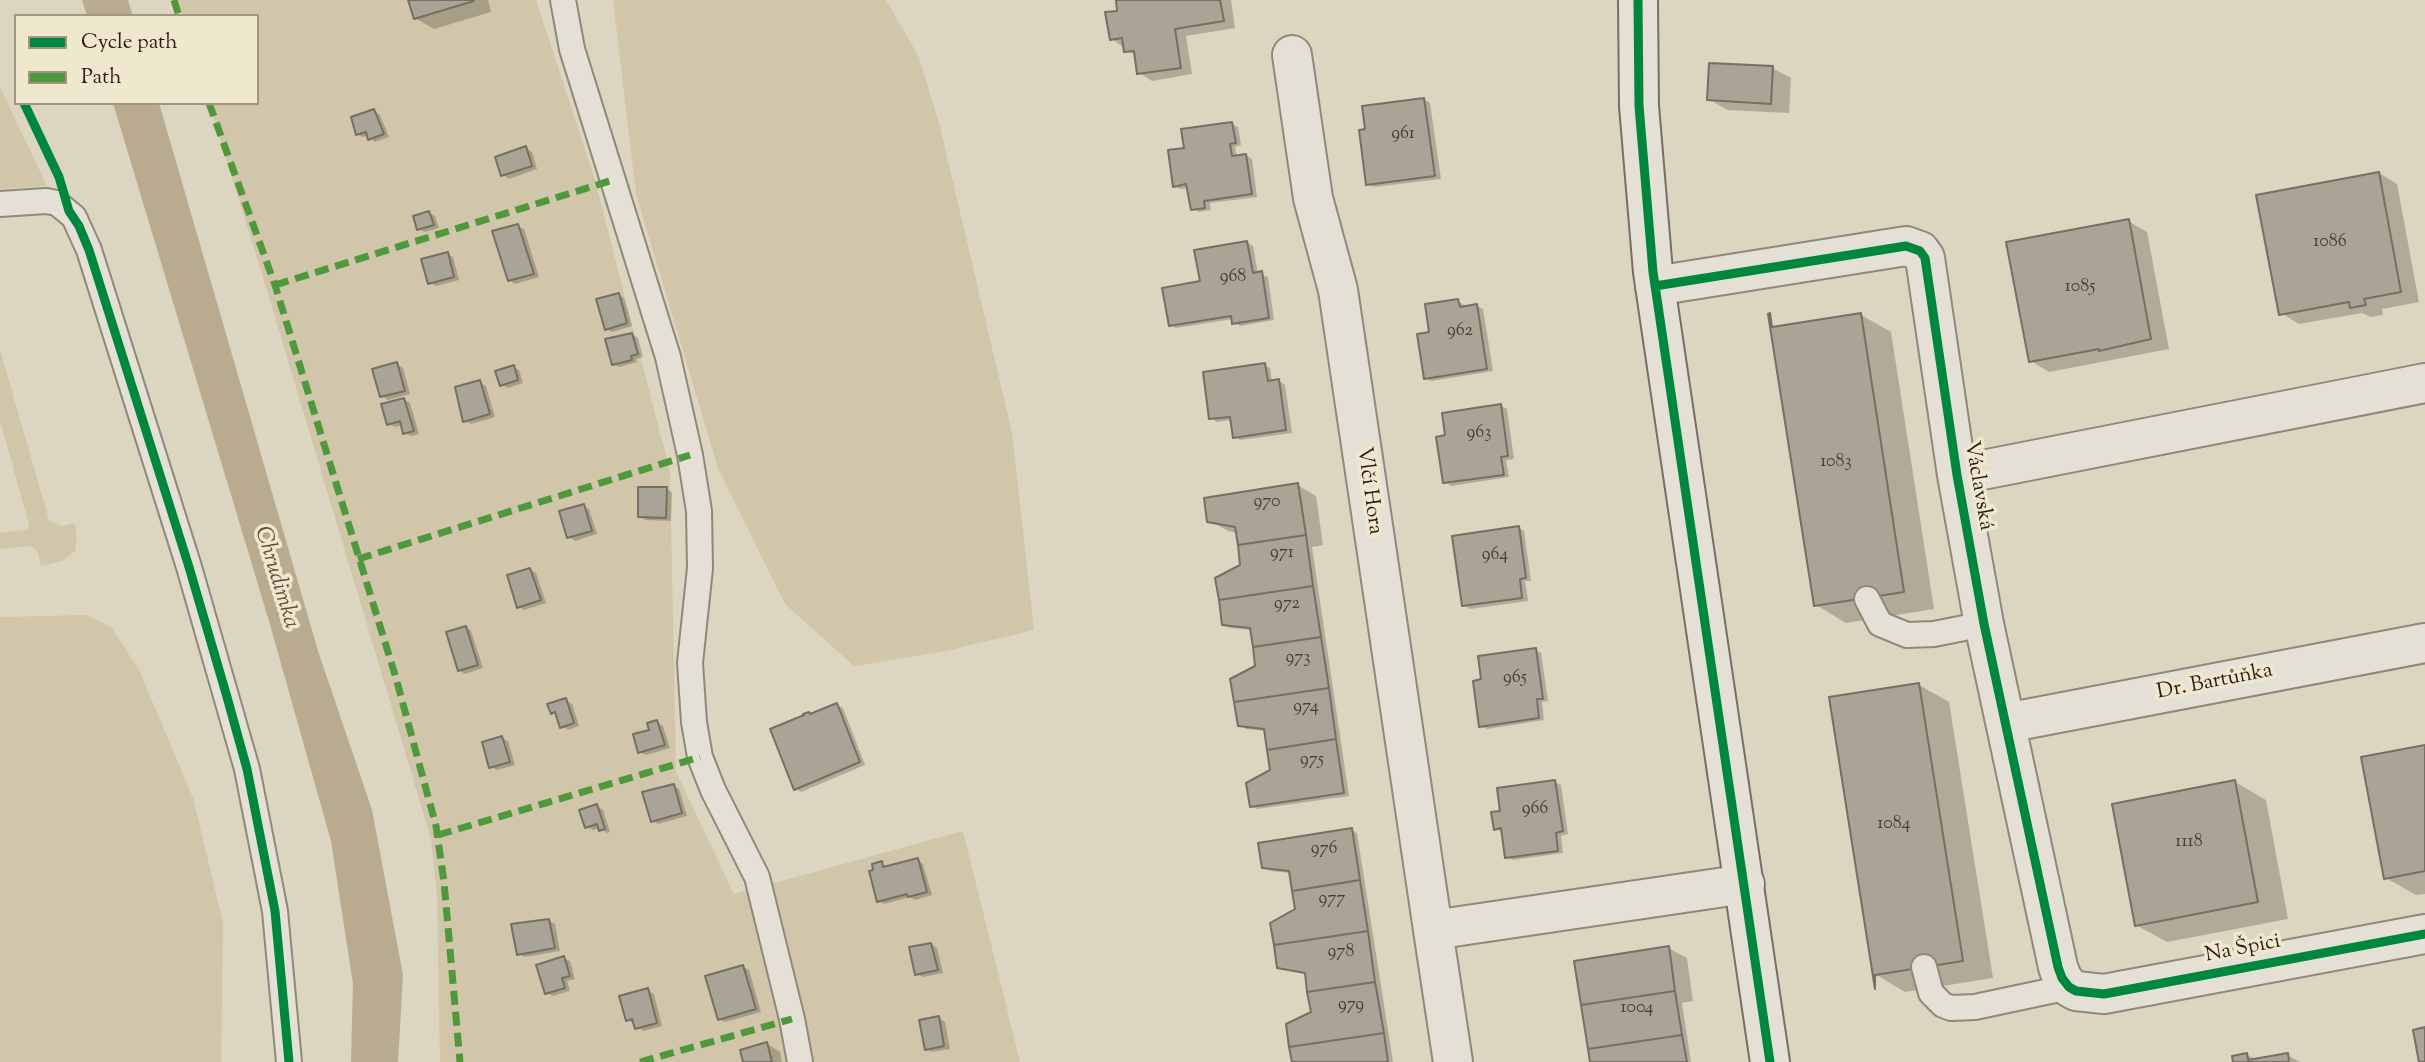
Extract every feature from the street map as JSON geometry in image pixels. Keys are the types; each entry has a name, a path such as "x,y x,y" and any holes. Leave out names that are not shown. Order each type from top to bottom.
{"street":[{"path":"1637,0 1639,106 1655,286 1770,1062"},
{"name":"Vlčí Hora","path":"1292,55 1312,198 1338,290 1453,1062"},
{"name":"Václavská","path":"1655,286 1906,246 1920,251 1927,267 1957,475 1984,624 2058,967 2069,987"},
{"name":"Václavská","path":"1957,475 2425,383"},
{"name":"Dr. Bartůňka","path":"2006,723 2425,643"},
{"path":"1433,930 1745,884"},
{"name":"Na Špici","path":"2069,987 2076,991 2104,994 2425,934"}],"lane":[{"path":"563,0 572,49 668,357 690,455 699,511 700,568 690,663 699,757 757,877 793,1019 800,1062"},
{"path":"0,204 47,201 57,203 74,217 89,250 189,567 247,769 275,911 284,985 289,1062"},
{"path":"1867,599 1880,624 1908,635 1934,634 1984,624"},
{"path":"1924,967 1931,993 1943,1005 1951,1008 1975,1007 2069,987"}],"shaded area":[{"path":"178,0 536,0 594,177 670,471 676,772 734,894 963,831 1020,1062 440,1062 437,894 431,839 210,105 259,105 259,14 182,14"},
{"path":"613,0 886,0 919,57 940,127 1012,433 1034,630 941,652 854,666 785,604 718,468 636,194"},
{"path":"0,87 47,186 0,189"},
{"path":"0,350 49,520 61,526 75,523 75,551 62,561 41,566 37,551 31,546 0,549 0,533 25,530 29,528 29,524 0,421"},
{"path":"87,615 111,627 139,670 193,798 223,923 221,1062 0,1062 0,617"}],"water":[{"path":"82,0 128,0 132,14 86,14"},
{"name":"Chrudimka","path":"114,105 160,105 318,651 372,810 403,975 398,1062 351,1062 353,984 331,841 269,621"}],"building":[{"path":"408,0 473,0 474,1 414,19"},
{"path":"1116,0 1220,0 1224,21 1175,29 1181,68 1137,74 1134,51 1124,52 1122,38 1110,40 1105,12 1117,11"},
{"path":"1709,63 1773,66 1771,104 1707,100"},
{"path":"1424,98 1435,176 1366,185 1359,130 1365,129 1362,106"},
{"path":"374,109 384,134 368,140 366,132 356,135 351,117"},
{"path":"1232,122 1236,143 1230,144 1232,156 1246,154 1252,194 1204,201 1205,208 1191,210 1186,184 1173,187 1168,150 1184,148 1181,129"},
{"path":"526,146 532,166 501,176 495,157"},
{"path":"2379,172 2401,292 2364,299 2366,305 2350,308 2349,302 2279,315 2256,195"},
{"path":"429,211 434,225 417,230 413,216"},
{"path":"2129,219 2151,339 2099,351 2029,362 2006,242"},
{"path":"518,224 534,274 508,281 492,231"},
{"path":"1247,241 1253,273 1262,271 1269,318 1232,324 1231,316 1169,326 1162,288 1200,281 1194,250"},
{"path":"448,252 454,277 428,284 421,259"},
{"path":"619,293 627,323 605,330 596,299"},
{"path":"1458,299 1460,307 1477,304 1487,369 1424,379 1417,334 1429,332 1425,304"},
{"path":"1770,313 1772,327 1861,313 1904,592 1814,606 1768,314"},
{"path":"632,333 638,354 631,356 632,360 612,365 605,339"},
{"path":"397,362 405,391 380,397 372,369"},
{"path":"1265,363 1268,381 1279,379 1286,430 1233,438 1230,417 1209,419 1203,372"},
{"path":"514,365 518,380 500,386 495,371"},
{"path":"480,380 490,414 463,422 455,387"},
{"path":"404,398 414,431 403,434 400,421 387,425 381,404"},
{"path":"1501,404 1508,456 1501,457 1504,475 1443,483 1436,437 1445,435 1442,413"},
{"path":"1298,483 1306,535 1238,545 1235,527 1207,522 1204,498"},
{"path":"638,487 667,487 666,518 638,517"},
{"path":"584,504 592,531 567,538 559,511"},
{"path":"1519,526 1526,578 1520,579 1522,598 1462,606 1452,536"},
{"path":"1306,535 1313,586 1219,600 1215,578 1240,565 1238,545"},
{"path":"530,568 541,600 517,608 507,575"},
{"path":"1313,586 1321,637 1253,647 1250,628 1222,625 1219,600"},
{"path":"466,626 478,665 458,671 446,632"},
{"path":"1321,637 1329,688 1234,702 1230,679 1255,666 1253,647"},
{"path":"1536,648 1543,699 1537,699 1539,718 1479,727 1473,681 1481,679 1478,656"},
{"path":"1919,683 1963,961 1875,975 1875,989 1829,697"},
{"path":"1329,688 1336,739 1267,750 1264,729 1238,726 1234,702"},
{"path":"566,698 574,723 560,728 555,712 551,714 547,704"},
{"path":"837,703 860,762 794,790 770,729"},
{"path":"657,720 665,745 638,753 633,734 649,730 647,723"},
{"path":"502,736 510,762 489,768 482,742"},
{"path":"1336,739 1344,793 1250,807 1246,783 1270,770 1267,750"},
{"path":"2425,745 2425,871 2384,879 2361,757"},
{"path":"1555,780 1563,831 1556,833 1558,851 1505,858 1501,828 1494,830 1491,812 1500,811 1497,788"},
{"path":"2235,780 2258,902 2135,926 2112,804"},
{"path":"674,784 682,813 651,822 642,792"},
{"path":"597,804 605,829 599,831 597,824 585,828 579,810"},
{"path":"1352,828 1360,880 1292,891 1289,871 1262,868 1258,843"},
{"path":"918,858 927,892 877,902 869,871 873,870 872,864 882,861 883,867"},
{"path":"1360,880 1368,931 1274,945 1270,923 1295,909 1292,891"},
{"path":"549,919 555,948 517,955 511,924"},
{"path":"1368,931 1375,982 1307,992 1305,973 1277,968 1274,945"},
{"path":"931,943 938,970 915,975 909,947"},
{"path":"1669,946 1675,991 1581,1005 1574,961"},
{"path":"564,956 570,976 562,978 565,988 545,994 536,965"},
{"path":"743,965 756,1009 718,1020 705,976"},
{"path":"1375,982 1384,1033 1289,1047 1286,1024 1311,1012 1307,992"},
{"path":"648,988 657,1023 635,1029 632,1019 626,1021 619,996"},
{"path":"1675,991 1682,1035 1588,1049 1581,1005"},
{"path":"939,1016 944,1046 925,1050 919,1020"},
{"path":"2425,1027 2425,1062 2419,1062 2413,1030"},
{"path":"1384,1033 1388,1062 1292,1062 1289,1047"},
{"path":"1682,1035 1687,1062 1590,1062 1588,1049"},
{"path":"767,1042 772,1062 743,1062 740,1050"},
{"path":"2247,1053 2248,1060 2288,1053 2289,1062 2233,1062 2232,1056"}],"marked path":[{"path":"174,0 178,14"},
{"path":"210,105 275,285 396,678 436,826 444,882 460,1062"},
{"path":"275,285 613,180"},
{"path":"358,559 690,455"},
{"path":"438,835 700,757"},
{"path":"640,1062 792,1019"}],"cycle path":[{"path":"1638,0 1639,106 1653,272 1770,1062"},
{"path":"25,105 59,177 69,211 89,250 189,567 247,769 275,911 289,1062"},
{"path":"1655,286 1906,246 1920,251 1925,258 1957,475 1984,624 2058,967 2069,987 2076,991 2104,994 2425,934"}]}
